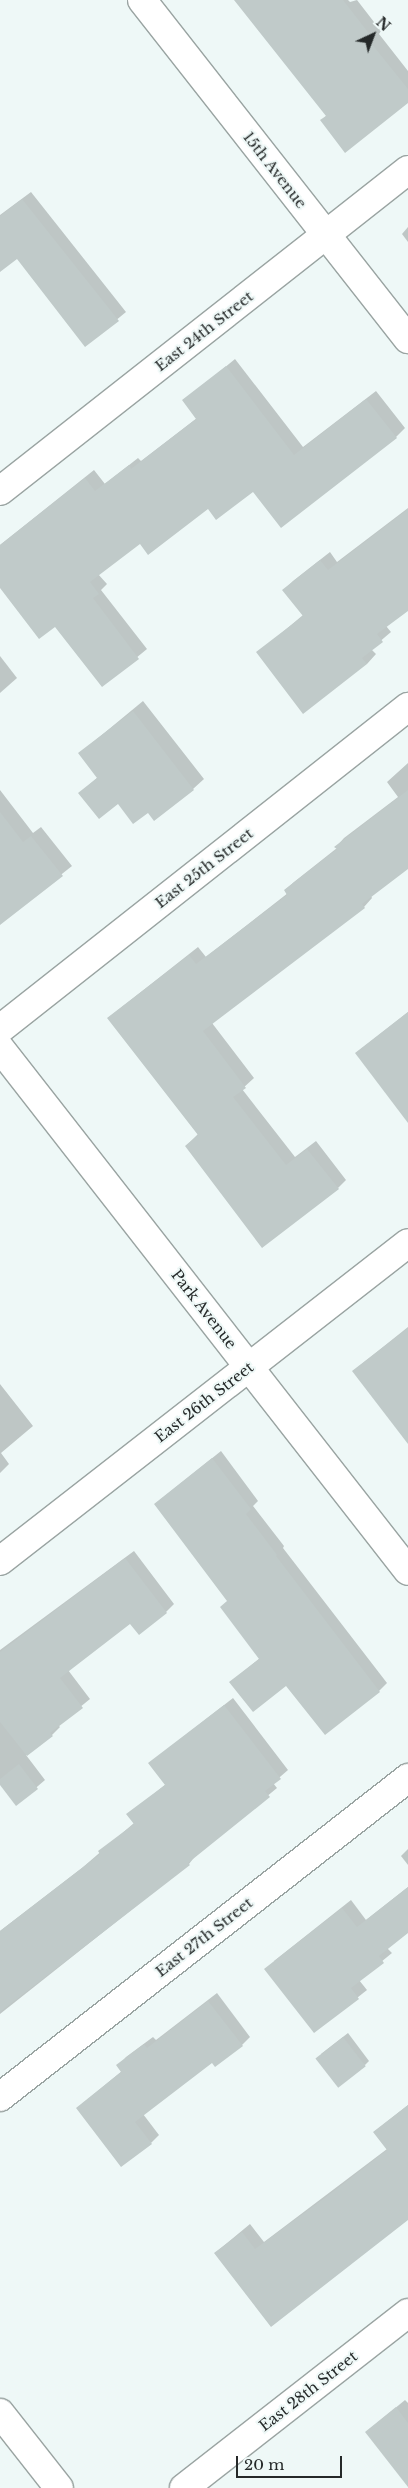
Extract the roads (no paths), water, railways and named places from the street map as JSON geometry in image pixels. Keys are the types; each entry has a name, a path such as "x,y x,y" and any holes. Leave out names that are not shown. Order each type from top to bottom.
{"street":[{"name":"15th Avenue","path":"142,0 408,339"},
{"name":"East 24th Street","path":"0,491 408,170"},
{"name":"East 25th Street","path":"0,1029 408,708"},
{"name":"Park Avenue","path":"0,1048 408,1570"},
{"name":"East 26th Street","path":"0,1561 408,1243"},
{"name":"East 27th Street","path":"0,2097 408,1778"},
{"name":"East 28th Street","path":"184,2488 408,2313"},
{"path":"0,2413 58,2488"}]}
